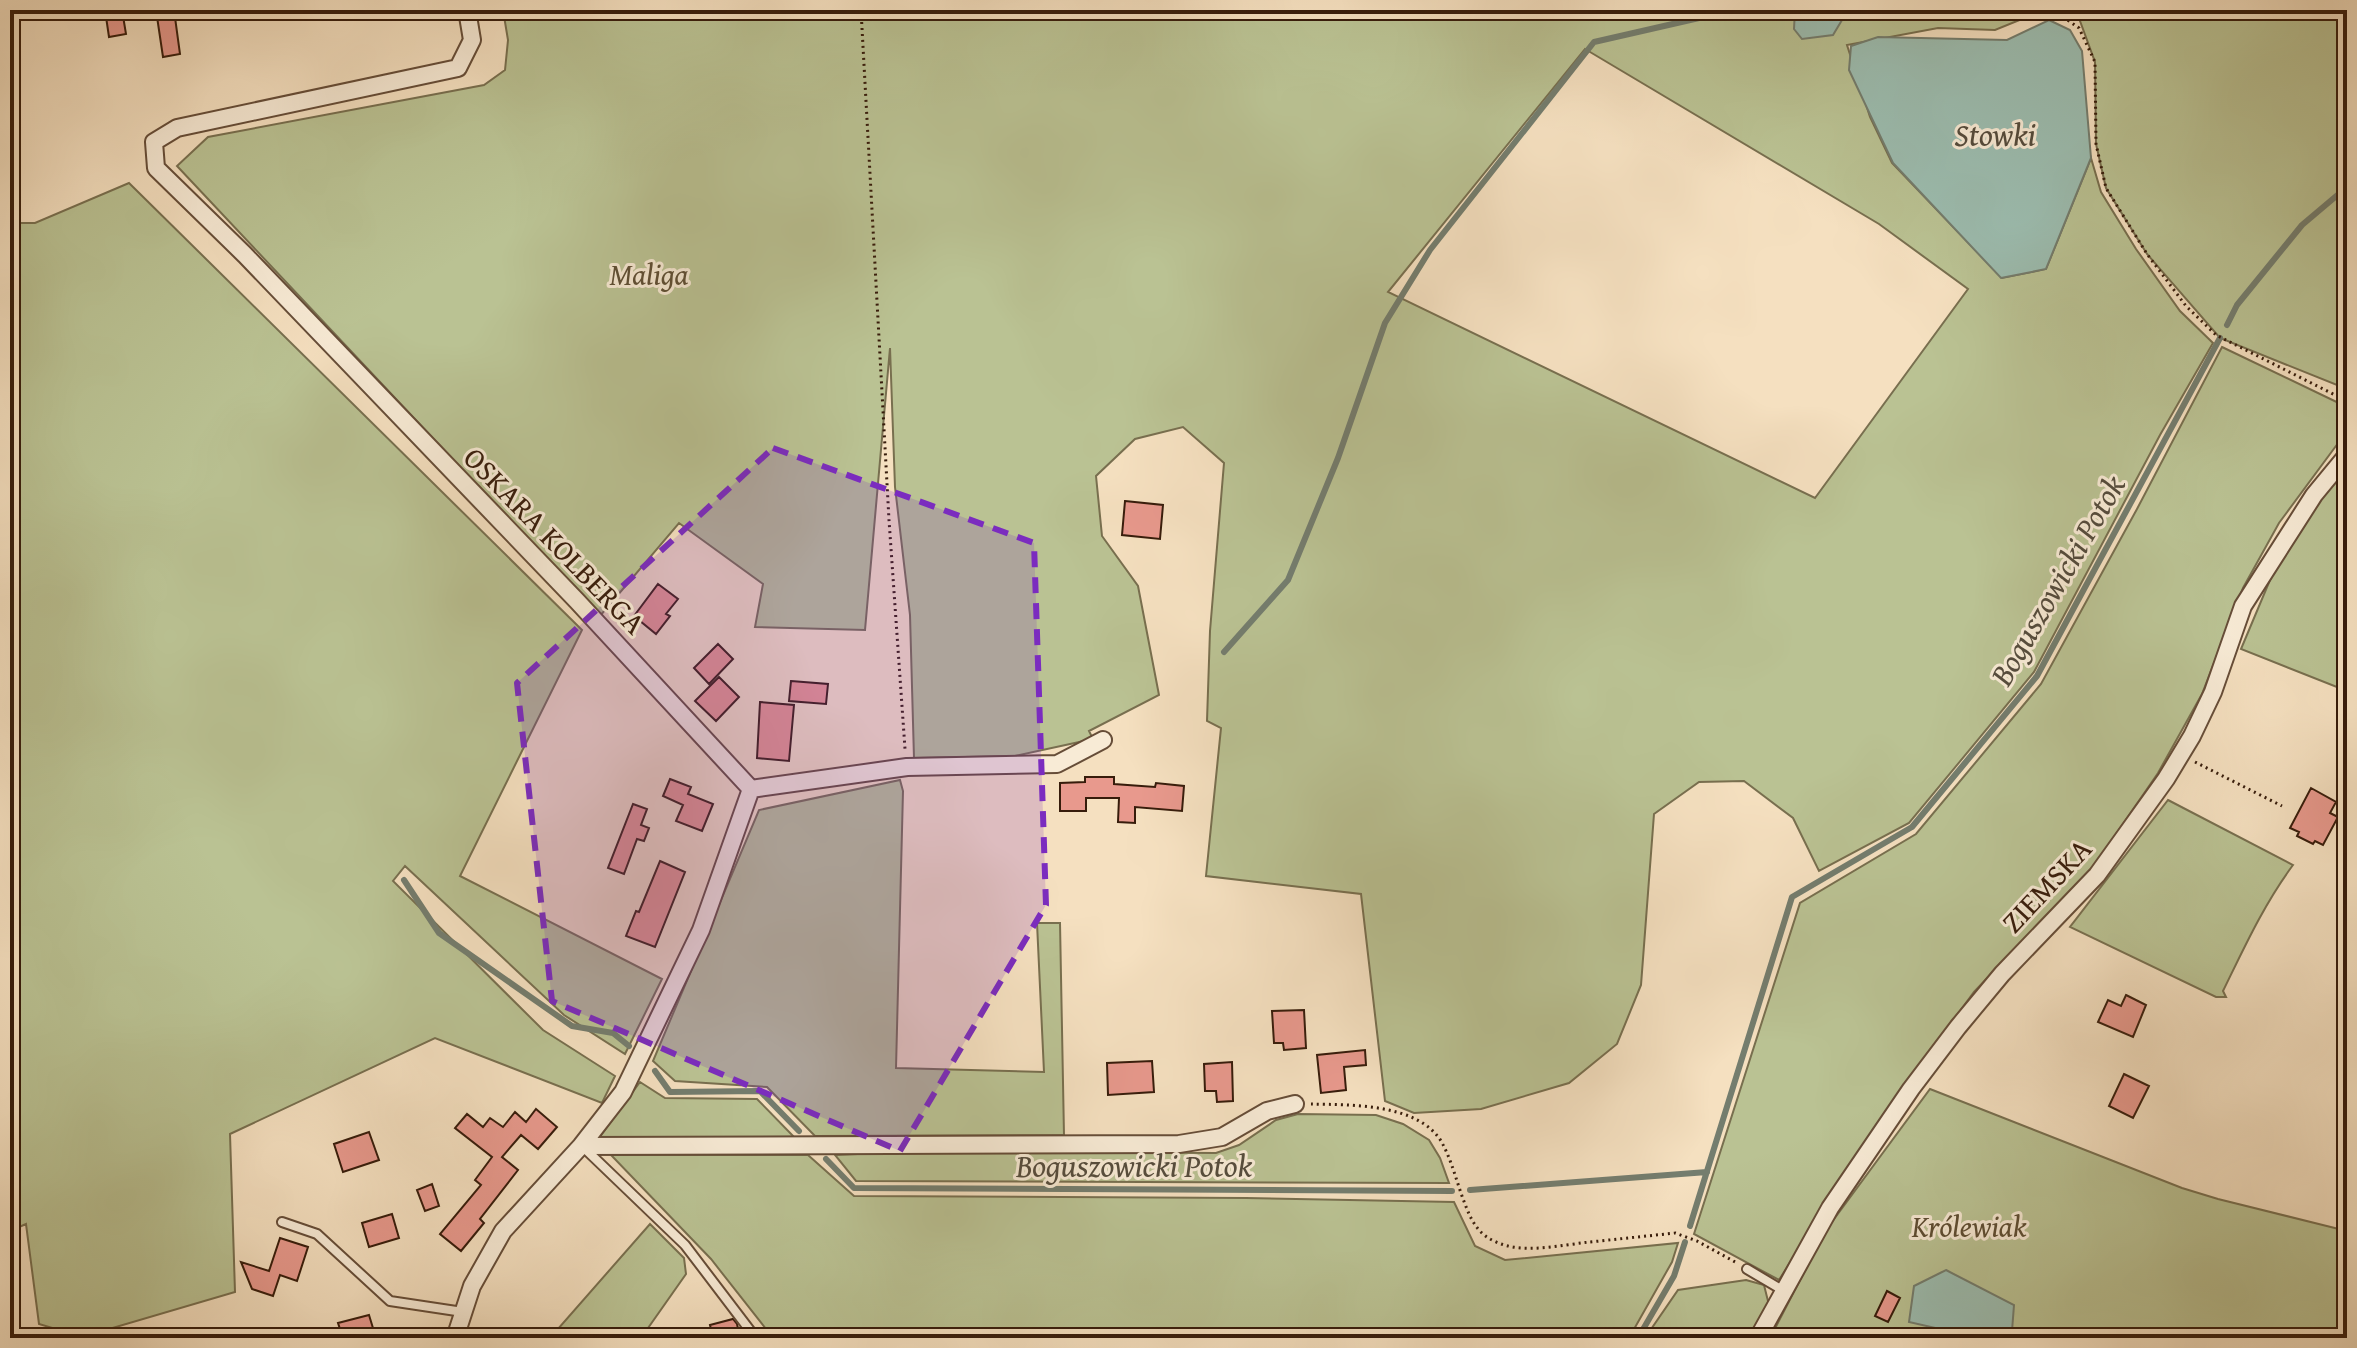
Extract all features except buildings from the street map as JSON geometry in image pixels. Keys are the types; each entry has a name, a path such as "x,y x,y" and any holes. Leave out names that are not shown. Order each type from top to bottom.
{"street":[{"name":"OSKARA KOLBERGA","path":"467,10 472,40 458,68 177,128 154,142 156,168 245,255 577,601 751,789"},
{"name":"ZIEMSKA","path":"1758,1338 1844,1186 1927,1068 2002,974 2097,875 2146,809 2181,755 2213,692 2243,606 2314,495 2347,455"},
{"path":"455,1338 472,1286 503,1231 581,1146 623,1092 701,930 751,789 907,767 1057,764 1103,740"},
{"path":"581,1146 1179,1144 1222,1137 1267,1111 1295,1104"}],"lane":[{"path":"581,1146 685,1245 755,1337"},
{"path":"282,1222 317,1234 390,1301 464,1312"},
{"path":"1747,1269 1784,1291"}],"path":[{"path":"861,10 889,520 907,767"},
{"path":"2053,10 2079,28 2095,62 2096,144 2106,188 2147,254 2186,306 2216,335 2347,401"},
{"path":"2181,755 2282,806"},
{"path":"1295,1104 1368,1106 1421,1123 1440,1140 1472,1223 1496,1243 1526,1248 1675,1233 1697,1241 1747,1269"}],"highlighted area":[{"path":"773,448 1034,543 1046,905 900,1151 552,1001 517,683"}],"green space":[{"name":"Maliga","path":"503,10 2044,10 1995,30 1938,28 1847,45 1870,117 1892,163 2002,278 2046,269 2091,158 2101,192 2136,249 2180,311 2213,343 2160,435 2034,672 1909,823 1819,871 1793,818 1744,781 1699,782 1654,814 1641,985 1617,1044 1569,1083 1481,1109 1414,1113 1385,1101 1361,894 1206,876 1221,728 1207,721 1210,631 1224,463 1183,427 1135,439 1096,476 1102,536 1138,586 1159,695 1089,731 1093,739 1015,756 914,758 910,615 895,487 890,348 865,630 755,627 763,584 679,523 600,616 177,166 208,137 484,85 505,70 508,40","holes":["1585,49 1879,224 1968,289 1815,498 1388,292"]},
{"path":"2076,10 2347,10 2347,389 2220,338 2147,254 2106,188 2096,144 2095,62"},
{"path":"129,183 582,630 460,876 662,979 625,1054 564,1015 405,866 393,881 543,1030 615,1076 602,1103 435,1038 230,1134 235,1292 82,1337 39,1324 26,1224 10,1231 10,223 35,223"},
{"path":"2222,347 2347,407 2347,431 2279,523 2243,588 2202,694 2158,773 2094,866 1974,992 1883,1116 1779,1280 1694,1234 1800,903 1916,834 2041,684"},
{"path":"2347,463 2347,691 2241,649 2296,518"},
{"path":"900,780 903,791 896,1068 1044,1072 1037,923 1060,923 1064,1135 815,1136 767,1087 675,1081 653,1061 759,810"},
{"path":"2168,800 2293,865 2247,943 2223,991 2226,997 2216,997 2070,927"},
{"path":"640,1082 665,1098 757,1099 796,1139 599,1138"},
{"name":"Królewiak","path":"1930,1089 2182,1188 2347,1231 2347,1338 1770,1338 1826,1230"},
{"path":"1298,1114 1376,1115 1403,1124 1429,1140 1449,1183 856,1181 835,1155 925,1151 1216,1153 1239,1145 1276,1120"},
{"path":"611,1155 808,1155 854,1196 1454,1202 1475,1246 1505,1260 1678,1243 1672,1262 1629,1338 792,1338 791,1333 770,1334 711,1259"},
{"path":"650,1224 684,1258 686,1274 641,1338 550,1338"},
{"path":"1746,1280 1764,1285 1769,1305 1749,1338 1645,1338 1678,1290"}],"water":[{"path":"1795,10 1848,10 1833,35 1802,39 1794,29"},
{"name":"Stowki","path":"2049,20 2070,30 2082,51 2091,158 2046,269 2001,278 1893,163 1849,70 1851,46 1878,37 2007,40"},
{"path":"1946,1270 2014,1305 2012,1331 2002,1338 1979,1338 1909,1322 1914,1286"}],"waterway":[{"path":"1224,652 1288,580 1338,458 1385,323 1430,250 1594,42 1734,10"},
{"name":"Boguszowicki Potok","path":"2227,325 2237,305 2302,225 2347,187"},
{"name":"Boguszowicki Potok","path":"1690,1226 1792,897 1912,827 2037,676 2220,338"},
{"path":"404,880 439,933 572,1026 613,1033 629,1046"},
{"name":"Boguszowicki Potok","path":"655,1071 670,1092 760,1091 799,1131"},
{"name":"Boguszowicki Potok","path":"826,1159 854,1188 1452,1191"},
{"path":"1470,1190 1707,1172"},
{"path":"1638,1338 1674,1276 1685,1242"}]}
